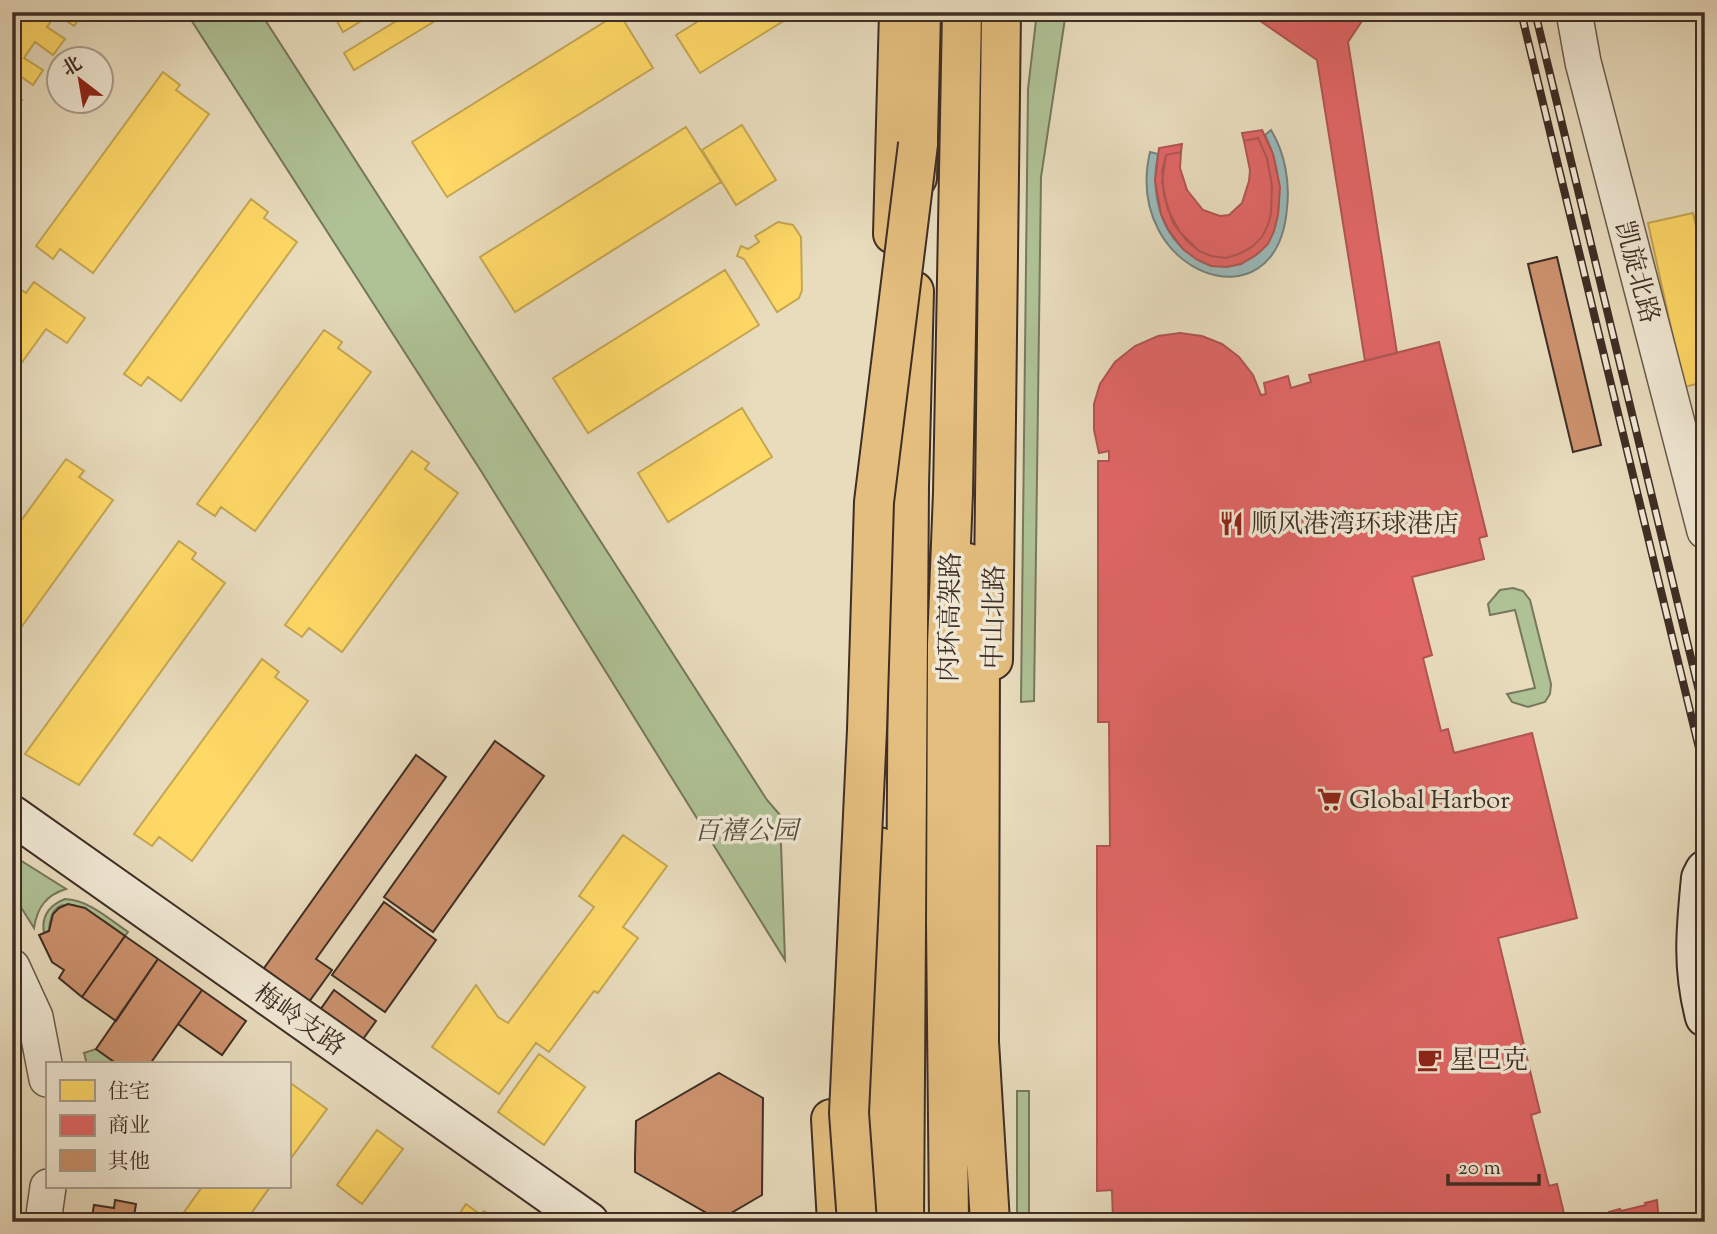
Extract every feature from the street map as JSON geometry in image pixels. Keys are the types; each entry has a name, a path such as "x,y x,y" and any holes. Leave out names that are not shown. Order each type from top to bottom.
{"main road":[{"path":"879,1222 877,969 885,489 899,12"},
{"name":"内环高架路","path":"904,1222 909,486 921,12"},
{"name":"内环高架路","path":"949,1222 947,672 962,12"},
{"name":"中山北路","path":"990,1222 991,879 1001,12"},
{"path":"857,1222 849,1113 867,730 874,502 918,144"},
{"path":"954,450 980,653 979,1042 990,1222"},
{"path":"837,1222 831,1116 856,571 885,489"}],"street":[{"name":"凯旋北路","path":"1574,12 1583,62 1705,531"},
{"name":"梅岭支路","path":"12,815 589,1222"},
{"path":"1705,870 1701,878 1694,948 1699,995 1705,1017"},
{"path":"12,967 35,1017 46,1074"},
{"path":"43,1222 48,1188"}],"green space":[{"name":"百禧公园","path":"186,12 260,12 767,800 780,815 785,960 481,471"},
{"path":"1037,12 1066,12 1041,177 1034,701 1021,702 1028,89"},
{"path":"1513,588 1523,591 1530,600 1551,684 1550,694 1545,702 1528,707 1512,702 1507,694 1535,688 1515,610 1490,615 1488,604 1500,590"},
{"path":"12,855 66,889 44,903 37,914 34,928 12,893"},
{"path":"65,899 90,906 128,932 125,936 93,914 69,905 59,907 52,915 49,931 44,933 44,921 48,912 55,904"},
{"path":"96,1049 114,1062 86,1062 84,1053"},
{"path":"1017,1091 1029,1091 1029,1222 1017,1222"}],"water":[{"path":"1271,130 1283,158 1288,188 1287,208 1277,246 1257,269 1232,277 1204,272 1178,256 1158,229 1147,194 1150,152 1158,154 1156,194 1159,208 1177,243 1207,264 1239,263 1250,259 1266,246 1278,215 1278,177 1275,160 1265,135"}],"building: 住宅":[{"path":"12,12 84,12 74,26 56,14 47,27 65,39 60,46 46,46 46,50 35,42 24,58 43,70 33,85 13,71 12,73"},
{"path":"332,12 376,12 343,32"},
{"path":"411,12 429,12 435,21 354,70 344,53"},
{"path":"713,12 798,12 700,73 676,35"},
{"path":"619,13 653,68 447,197 412,142"},
{"path":"163,72 180,85 176,90 209,114 93,273 60,249 53,259 36,246"},
{"path":"12,93 22,100 12,114"},
{"path":"742,125 776,180 736,205 702,150"},
{"path":"686,127 721,182 515,312 480,257"},
{"path":"251,199 268,212 264,218 297,242 181,401 148,377 141,386 124,374"},
{"path":"1693,213 1699,239 1705,237 1705,382 1684,387 1648,223"},
{"path":"778,222 793,225 801,237 802,290 799,298 777,312 744,259 737,256 741,246 748,249 759,242 755,236"},
{"path":"725,270 759,325 588,433 553,378"},
{"path":"34,282 85,318 67,343 46,329 12,376 12,284 26,293"},
{"path":"324,330 342,342 338,348 371,372 255,531 221,507 215,516 197,504"},
{"path":"742,408 772,457 668,522 638,473"},
{"path":"412,451 429,463 425,469 458,493 342,652 309,628 302,637 285,625"},
{"path":"66,459 84,471 79,477 113,500 12,640 12,533"},
{"path":"179,541 196,553 192,559 225,583 79,785 25,754"},
{"path":"262,659 279,672 275,677 308,701 192,861 159,837 152,846 134,834"},
{"path":"623,835 667,866 623,927 638,938 598,993 594,991 549,1052 536,1043 499,1094 432,1047 476,985 498,1017 508,1023 594,907 579,896"},
{"path":"539,1054 585,1087 544,1145 498,1112"},
{"path":"290,1083 327,1109 290,1160"},
{"path":"377,1130 403,1149 362,1204 337,1185"},
{"path":"201,1188 269,1188 245,1222 177,1222"},
{"path":"466,1204 481,1215 484,1211 500,1222 448,1222 452,1217 456,1219"}],"building: 商业":[{"path":"1247,12 1368,12 1348,42 1397,353 1365,361 1317,60"},
{"path":"1262,130 1273,154 1280,187 1274,231 1268,244 1241,264 1211,266 1183,249 1161,214 1155,181 1159,148 1182,144 1181,152 1166,155 1162,171 1164,195 1173,223 1199,251 1226,258 1252,247 1262,237 1268,225 1272,186 1267,158 1258,138 1244,141 1242,133"},
{"path":"1258,138 1267,158 1272,186 1271,213 1262,237 1252,247 1226,258 1199,251 1180,232 1168,210 1162,182 1166,155 1181,152 1180,168 1187,190 1203,210 1220,216 1229,215 1242,203 1249,181 1250,170 1244,141"},
{"name":"Global Harbor","path":"1180,333 1202,336 1222,344 1239,357 1253,375 1261,395 1266,394 1264,383 1288,376 1291,388 1311,382 1309,375 1439,342 1487,536 1479,538 1484,559 1412,577 1432,655 1423,658 1441,731 1448,729 1454,753 1532,733 1577,918 1498,938 1540,1112 1531,1115 1549,1186 1557,1184 1566,1222 1113,1222 1112,1190 1097,1191 1097,846 1110,846 1109,722 1098,722 1098,461 1109,461 1109,451 1099,453 1094,430 1094,404 1100,384 1115,362 1135,346 1158,336"},
{"path":"1657,1200 1659,1222 1574,1222 1646,1205 1645,1203"}],"building: 其他":[{"path":"1462,12 1493,12 1493,15 1463,20"},
{"path":"1557,257 1601,445 1573,452 1528,264"},
{"path":"495,741 544,776 433,932 384,897"},
{"path":"416,755 446,777 316,959 332,970 303,1010 257,978"},
{"path":"384,902 436,940 385,1012 332,975"},
{"path":"68,904 85,908 125,936 82,997 59,978 64,970 52,962 39,935 49,931 53,914"},
{"path":"125,936 158,959 116,1021 82,997"},
{"path":"158,959 202,990 151,1062 114,1062 96,1049"},
{"path":"202,990 246,1021 222,1055 178,1024"},
{"path":"334,990 376,1021 353,1053 311,1023"},
{"path":"719,1073 763,1098 762,1195 719,1220 635,1172 635,1156 636,1121"},
{"path":"115,1200 136,1204 133,1222 91,1222 94,1205 114,1208"}],"railway":[{"path":"1521,12 1705,773"},
{"path":"1535,12 1705,716"}],"place":[{"name":"顺风港湾环球港店","path":"1231,523"},
{"name":"Global Harbor","path":"1329,799"},
{"name":"星巴克","path":"1430,1059"}]}
